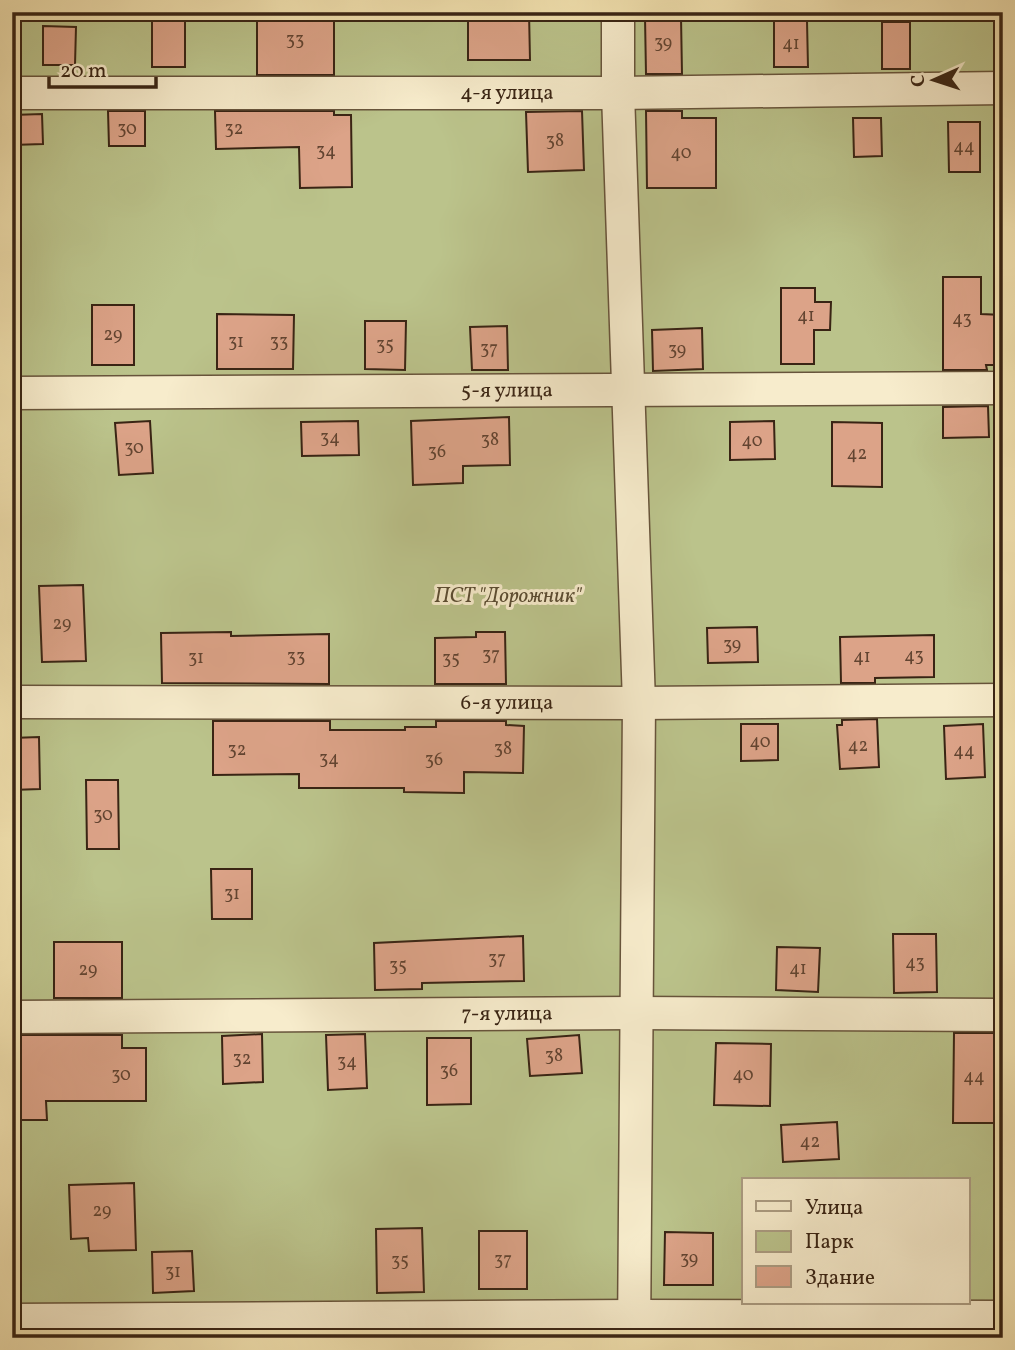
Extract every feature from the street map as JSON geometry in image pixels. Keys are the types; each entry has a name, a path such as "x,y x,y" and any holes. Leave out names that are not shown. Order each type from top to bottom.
{"street":[{"path":"618,12 618,93 639,703 634,1327"},
{"name":"4-я улица","path":"12,93 618,93 1003,88"},
{"name":"5-я улица","path":"12,393 1003,388"},
{"name":"6-я улица","path":"12,702 639,703 1003,700"},
{"name":"7-я улица","path":"12,1017 635,1013 1003,1015"},
{"path":"12,1320 634,1327 1003,1317"}],"green space":[{"name":"ПСТ \"Дорожник\"","path":"12,12 1003,12 1003,1338 12,1338"}],"building":[{"path":"468,12 529,12 530,60 468,60"},
{"path":"334,15 334,75 257,75 257,16"},
{"path":"645,17 681,17 682,74 646,74"},
{"path":"152,21 185,21 185,67 152,67"},
{"path":"774,21 807,21 808,67 774,67"},
{"path":"882,22 910,22 910,69 882,69"},
{"path":"43,26 76,27 75,65 43,65"},
{"path":"108,111 145,111 145,146 109,146"},
{"path":"215,111 334,111 334,115 351,115 352,187 300,188 299,147 216,149"},
{"path":"582,111 584,170 528,172 526,112"},
{"path":"646,111 682,111 682,118 716,118 716,188 647,188"},
{"path":"42,114 43,144 12,145 12,115"},
{"path":"853,118 881,118 882,156 854,157"},
{"path":"948,122 980,122 980,172 949,172"},
{"path":"943,277 981,277 981,314 1003,315 1003,365 986,365 987,370 943,370"},
{"path":"781,288 815,288 815,302 831,302 830,330 814,330 814,364 781,364"},
{"path":"92,305 134,305 134,365 92,365"},
{"path":"217,314 294,315 293,369 217,369"},
{"path":"365,321 406,321 405,370 365,369"},
{"path":"507,326 508,370 472,370 470,327"},
{"path":"702,328 703,369 653,371 652,330"},
{"path":"988,406 989,437 943,438 943,407"},
{"path":"509,417 510,465 463,466 463,483 413,485 411,421"},
{"path":"150,421 153,473 119,475 115,423"},
{"path":"358,421 359,455 302,456 301,422"},
{"path":"774,421 775,459 730,460 730,422"},
{"path":"832,422 882,423 882,487 832,486"},
{"path":"83,585 86,661 42,662 39,586"},
{"path":"757,627 758,662 708,663 707,628"},
{"path":"231,632 231,636 329,634 329,684 162,683 161,633"},
{"path":"476,632 505,632 506,684 435,684 435,638 476,637"},
{"path":"934,635 934,677 875,678 875,683 841,683 840,637"},
{"path":"877,719 879,767 840,769 837,725 842,725 842,720"},
{"path":"213,721 330,721 330,730 405,730 405,727 436,727 436,721 506,721 506,725 524,726 523,773 464,772 464,793 404,792 404,788 299,788 299,774 213,775"},
{"path":"741,724 778,724 778,760 741,761"},
{"path":"983,724 985,777 946,779 944,726"},
{"path":"39,737 40,789 12,790 12,738"},
{"path":"86,780 118,780 119,849 87,849"},
{"path":"211,869 252,869 252,919 212,919"},
{"path":"893,934 936,934 937,992 894,993"},
{"path":"523,936 524,981 422,983 422,989 375,990 374,943"},
{"path":"54,942 122,942 122,998 54,998"},
{"path":"777,947 820,948 818,992 776,990"},
{"path":"954,1033 996,1033 995,1123 953,1123"},
{"path":"262,1034 263,1082 223,1084 222,1036"},
{"path":"365,1034 367,1088 328,1090 326,1035"},
{"path":"12,1035 122,1035 122,1048 146,1048 146,1101 46,1101 47,1120 12,1120"},
{"path":"579,1035 582,1073 530,1076 527,1039"},
{"path":"427,1038 471,1038 471,1104 427,1105"},
{"path":"716,1043 771,1044 770,1106 714,1105"},
{"path":"837,1122 839,1159 783,1162 781,1125"},
{"path":"134,1183 136,1250 89,1251 88,1238 71,1239 69,1185"},
{"path":"422,1228 424,1292 377,1293 376,1229"},
{"path":"479,1231 527,1231 527,1289 479,1289"},
{"path":"665,1232 713,1233 713,1285 664,1285"},
{"path":"192,1251 194,1291 153,1293 152,1252"}]}
